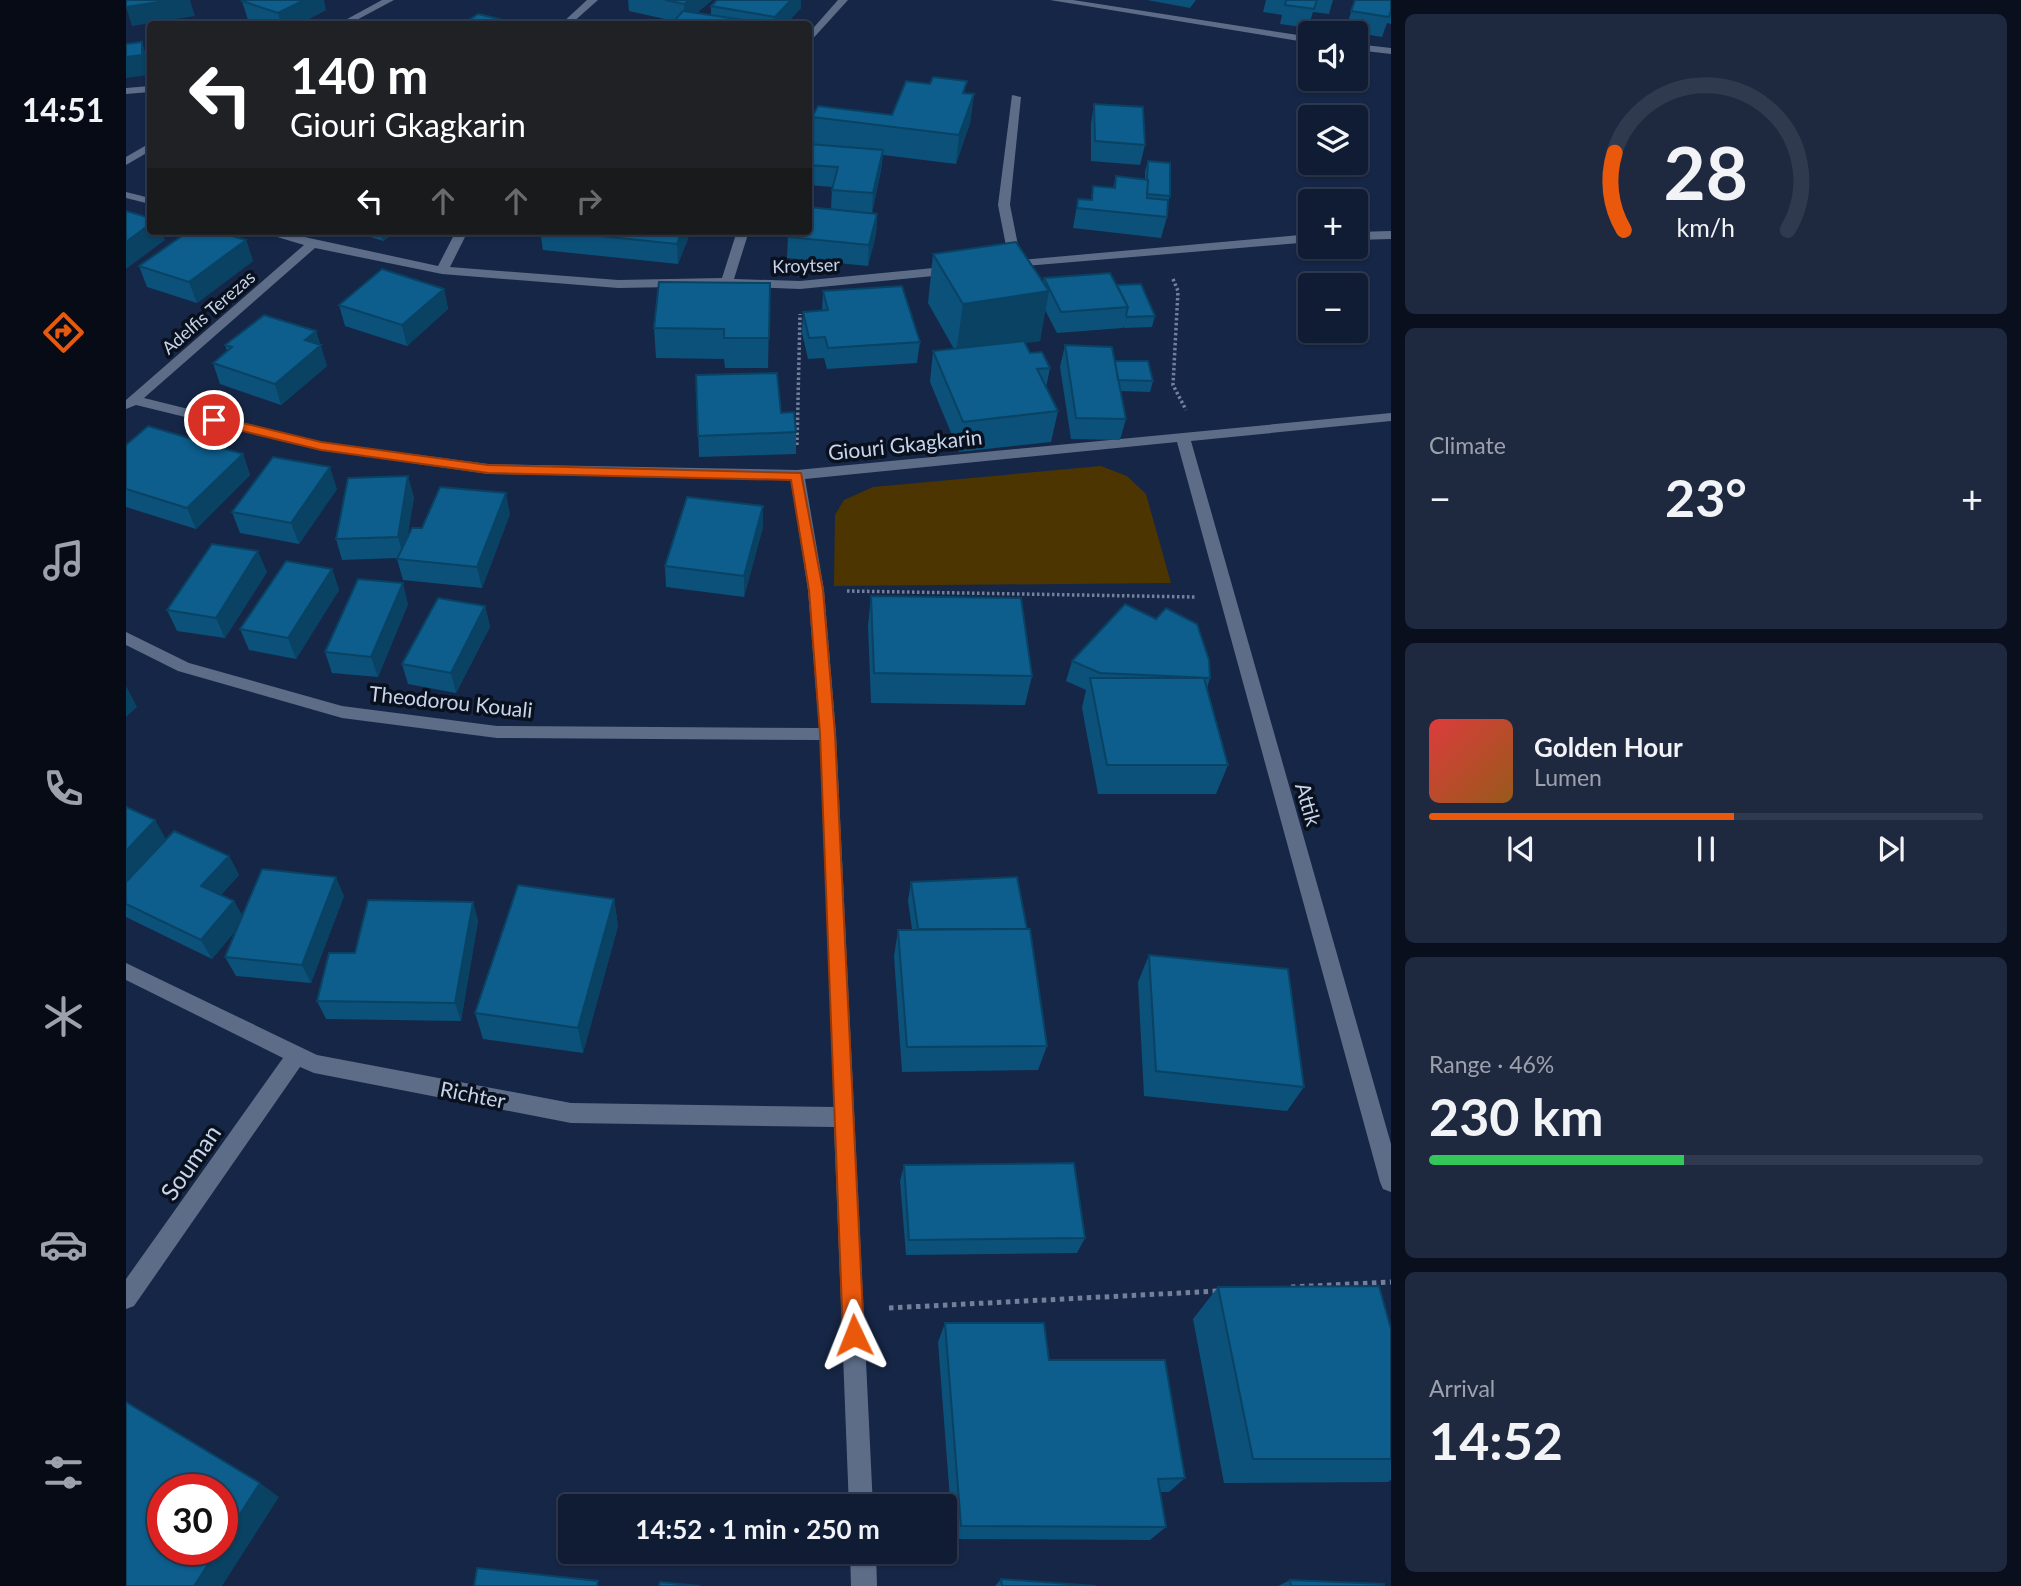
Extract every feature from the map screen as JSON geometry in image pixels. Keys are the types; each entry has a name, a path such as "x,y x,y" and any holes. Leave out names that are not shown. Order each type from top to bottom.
{"street":[{"path":"349,21 388,0"},
{"path":"569,21 593,0"},
{"path":"812,36 843,0"},
{"path":"1055,0 1298,38"},
{"path":"1368,48 1391,51"},
{"path":"126,90 147,89"},
{"path":"1016,97 1004,205 1016,264"},
{"path":"126,162 147,147"},
{"path":"126,195 147,200"},
{"name":"Kroytser","path":"278,235 442,270 618,284 727,282 800,285 965,269"},
{"path":"442,270 460,235"},
{"path":"727,282 742,235"},
{"path":"1368,236 1391,235"},
{"path":"990,266 1147,250 1298,239"},
{"name":"Adelfis Terezas","path":"130,403 313,244"},
{"name":"Giouri Gkagkarin","path":"130,403 321,446 488,469 797,475 1391,417"},
{"name":"Attik","path":"1191,437 1228,598 1391,1182"},
{"path":"797,475 816,590 828,734 860,1494"},
{"name":"Theodorou Kouali","path":"126,638 184,667 342,712 497,732 828,734"},
{"name":"Richter","path":"126,971 314,1064 571,1113 844,1116"},
{"name":"Souman","path":"126,1298 296,1056"},
{"path":"863,1564 864,1586"}],"path":[{"path":"1147,250 1171,274 1178,291 1173,385 1191,437"},
{"path":"797,475 800,285"},
{"path":"816,590 1228,598"},
{"path":"1280,1287 1391,1282"},
{"path":"853,1310 1225,1290"}],"shaded area":[{"path":"1101,466 1127,476 1146,494 1171,583 834,586 835,515 844,500 873,487"}],"building":[{"path":"126,0 171,0 126,7"},
{"path":"304,0 278,13 242,1"},
{"path":"665,0 689,0 684,4"},
{"path":"717,0 791,0 775,17 711,6"},
{"path":"1286,0 1317,0 1314,9 1285,5"},
{"path":"1355,0 1391,0 1389,17 1351,11"},
{"path":"683,11 750,21 674,21"},
{"path":"478,14 499,19 496,21 468,21"},
{"path":"142,42 142,55 126,57 126,44"},
{"path":"933,77 967,81 963,93 974,94 959,135 812,117 818,106 892,115 906,81 930,84"},
{"path":"1094,104 1143,107 1145,145 1095,141"},
{"path":"812,144 883,150 873,193 832,190 838,167 812,165"},
{"path":"1148,161 1170,163 1170,196 1147,194"},
{"path":"1116,176 1148,180 1147,198 1168,200 1167,217 1077,208 1078,199 1092,200 1093,186 1115,188"},
{"path":"812,207 877,214 869,245 788,237 812,235"},
{"path":"126,211 147,217 147,226 126,242"},
{"path":"183,235 229,235 246,240 189,282 139,266"},
{"path":"590,235 680,235 677,244"},
{"path":"1016,242 1049,291 963,304 933,254"},
{"path":"382,269 444,289 402,325 339,305"},
{"path":"1110,273 1128,307 1061,312 1044,278"},
{"path":"659,282 770,283 769,338 724,338 724,329 654,328"},
{"path":"1141,284 1155,316 1127,317 1128,307 1117,285"},
{"path":"902,286 920,342 828,348 825,337 809,338 803,312 828,310 823,291"},
{"path":"264,315 316,331 305,340 321,345 275,384 213,363 232,347 225,345"},
{"path":"1024,341 1030,353 1042,352 1050,368 1037,369 1058,411 963,422 933,351"},
{"path":"1065,345 1112,347 1126,419 1076,418"},
{"path":"1115,361 1148,361 1153,381 1118,380"},
{"path":"777,373 781,413 794,412 796,432 698,436 696,375"},
{"path":"148,426 243,454 187,508 126,489 126,445"},
{"path":"273,457 330,467 291,523 232,512"},
{"path":"408,476 398,537 336,539 348,478"},
{"path":"440,487 506,493 477,567 397,559 412,528 422,528"},
{"path":"687,497 763,506 744,576 665,566"},
{"path":"212,544 258,551 216,618 167,610"},
{"path":"286,561 332,569 288,638 240,629"},
{"path":"358,579 403,583 371,657 325,652"},
{"path":"871,596 1021,598 1032,676 874,673"},
{"path":"438,598 485,606 451,673 402,664"},
{"path":"1125,604 1156,619 1166,608 1197,624 1209,660 1210,678 1100,673 1072,661"},
{"path":"1090,678 1204,678 1228,765 1107,765"},
{"path":"126,807 155,820 126,851"},
{"path":"174,831 229,856 201,886 234,901 201,940 126,904 126,882"},
{"path":"262,869 336,877 302,965 225,957"},
{"path":"1017,877 1027,929 918,929 911,882"},
{"path":"518,885 614,899 578,1028 475,1013"},
{"path":"368,900 473,902 455,1003 317,1001 329,953 355,953"},
{"path":"1030,929 1047,1046 907,1047 898,930"},
{"path":"1149,955 1288,969 1304,1087 1156,1071"},
{"path":"1074,1163 1085,1238 909,1240 904,1165"},
{"path":"1379,1286 1391,1329 1391,1459 1253,1459 1218,1287"},
{"path":"945,1323 1044,1323 1049,1360 1165,1360 1185,1478 1158,1479 1166,1527 961,1526"},
{"path":"126,1402 260,1483 238,1517 238,1474 147,1474 147,1565 208,1565 194,1586 126,1586"},
{"path":"477,1568 598,1581 597,1586 474,1586"},
{"path":"1001,1579 1096,1586 1002,1586"},
{"path":"1290,1580 1384,1584 1384,1586 1291,1586"},
{"path":"660,1582 700,1586 659,1586"}],"route":[{"path":"214,420 321,446 488,469 797,475 816,590 828,734 854,1335"}]}
